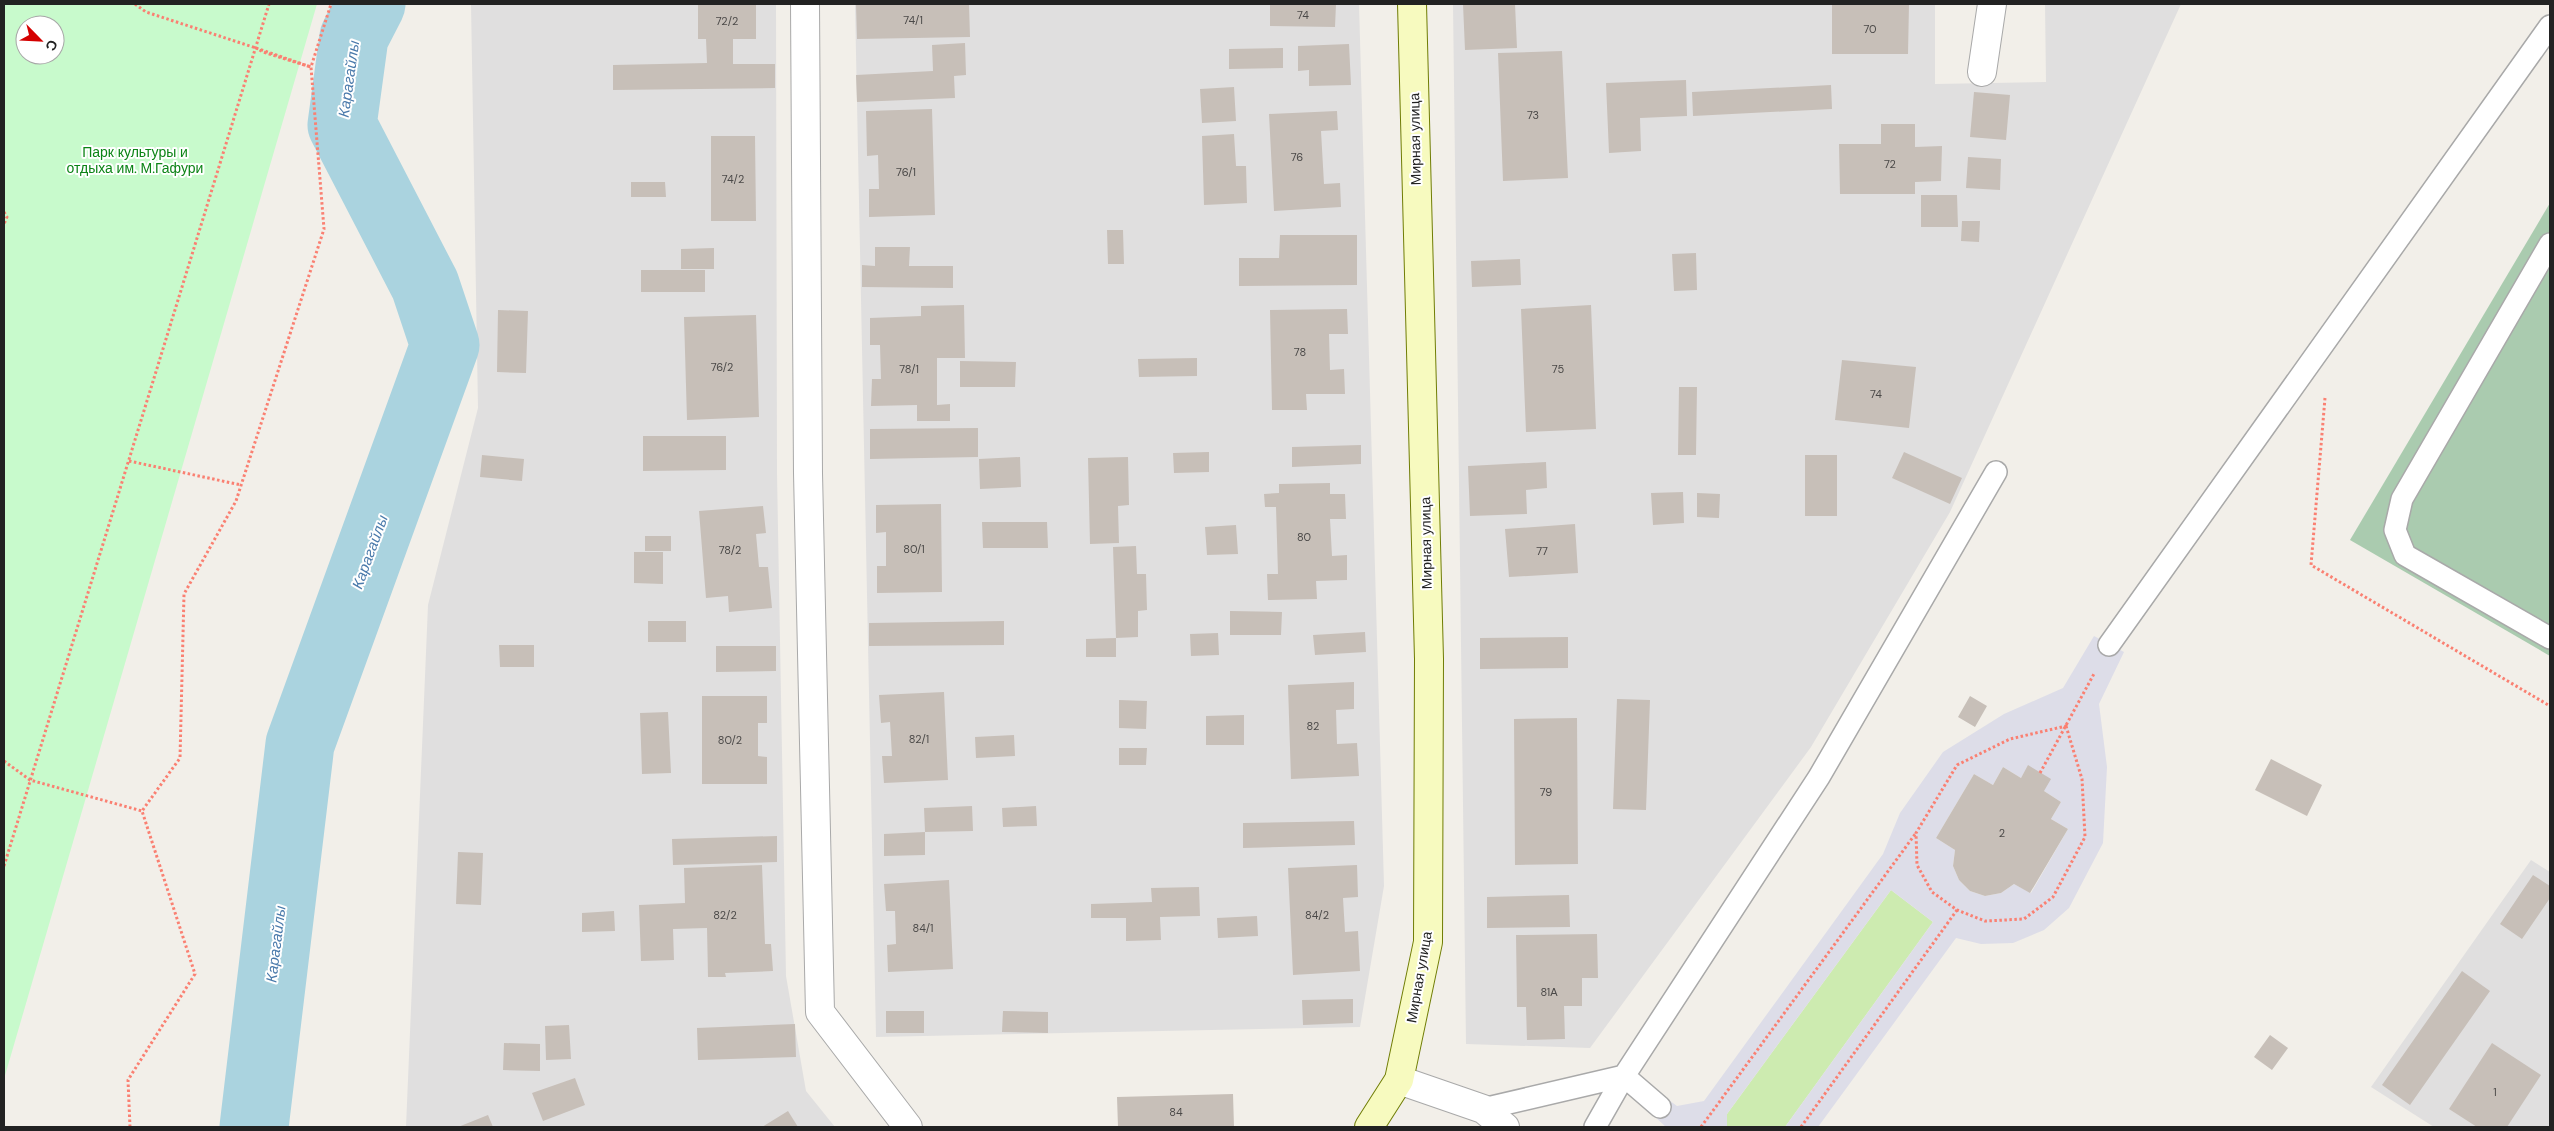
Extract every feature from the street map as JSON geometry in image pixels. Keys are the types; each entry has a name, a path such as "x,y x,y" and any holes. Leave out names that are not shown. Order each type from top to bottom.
{"main road":[{"name":"Мирная улица","path":"1369,1127 1398,1080 1428,942 1429,659 1412,4"}],"street":[{"path":"806,4 808,473 820,1012 908,1127"},
{"path":"1982,72 1992,4"},
{"path":"1398,1080 1483,1110 1505,1127"}],"lane":[{"path":"2109,645 2550,26"},
{"path":"2550,244 2402,499 2395,530 2405,556 2550,638"},
{"path":"1594,1127 1624,1076 1819,777 1996,472"},
{"path":"1624,1076 1660,1107"},
{"path":"1483,1110 1624,1076"}],"path":[{"path":"135,4 146,12 311,67"},
{"path":"4,866 269,4"},
{"path":"142,811 180,758 184,594 236,501 324,229 311,67 331,4"},
{"path":"4,212 7,217 4,224"},
{"path":"129,462 241,485"},
{"path":"2040,773 2109,645"},
{"path":"1701,1127 1916,833 1956,766 2010,739 2066,726"},
{"path":"1916,833 1917,865 1932,892 1958,910 1985,921 2024,918 2053,897 2085,837 2082,779 2066,726"},
{"path":"4,761 30,780 142,811"},
{"path":"130,1127 128,1080 195,974 142,811"},
{"path":"1801,1127 1958,910"}],"shaded area":[{"path":"471,4 776,4 777,473 786,976 806,1091 835,1127 406,1127 428,605 478,408"},
{"path":"855,4 1359,4 1384,886 1360,1027 876,1037"},
{"path":"1453,4 1935,4 1935,84 2046,82 2045,4 2181,4 1950,512 1811,747 1590,1048 1466,1044"},
{"path":"2094,636 2124,652 2099,704 2107,767 2103,843 2069,908 2044,930 2013,943 1981,944 1956,938 1818,1127 1785,1127 1933,922 1891,890 1727,1114 1727,1127 1666,1127 1653,1115 1666,1098 1677,1106 1704,1101 1883,854 1900,813 1943,752 2004,714 2063,688","holes":["2028,766 2044,791 2061,802 2051,819 2068,829 2031,893 2014,884 2001,893 1985,896 1970,891 1959,880 1953,866 1955,850 1936,838 1974,774 1993,785 2003,767 2021,778"]},
{"path":"2531,860 2550,872 2550,1127 2434,1127 2371,1087"}],"green space":[{"name":"Парк культуры и отдыха им. М.Гафури","path":"4,4 317,4 4,1079"},
{"path":"2550,203 2550,656 2350,540"},
{"path":"1891,890 1933,922 1785,1127 1727,1127 1727,1114"}],"building":[{"path":"698,4 756,4 756,39 733,39 733,64 775,64 775,88 613,90 613,65 707,63 706,39 698,39"},
{"path":"856,4 969,4 970,37 857,39"},
{"path":"1270,4 1336,4 1335,27 1270,26"},
{"path":"1463,4 1515,4 1517,48 1465,50"},
{"path":"1832,4 1909,4 1908,54 1832,54"},
{"path":"965,43 966,75 954,76 955,98 857,102 856,75 933,71 932,45"},
{"path":"1349,44 1351,85 1309,86 1309,70 1298,71 1298,46"},
{"path":"1283,48 1283,68 1229,69 1229,49"},
{"path":"1562,51 1568,178 1503,181 1498,53"},
{"path":"1686,80 1687,116 1640,118 1641,151 1609,153 1606,83"},
{"path":"1831,85 1832,109 1693,116 1692,92"},
{"path":"1234,87 1236,121 1202,123 1200,89"},
{"path":"1974,92 2010,95 2006,140 1970,137"},
{"path":"932,109 935,215 869,217 869,189 879,189 878,155 867,156 866,111"},
{"path":"1337,111 1338,130 1321,131 1324,184 1340,183 1341,207 1274,211 1269,114"},
{"path":"1881,124 1915,124 1915,147 1942,146 1941,181 1915,182 1915,194 1840,194 1839,144 1881,144"},
{"path":"1234,134 1236,166 1246,166 1247,203 1204,205 1202,136"},
{"path":"711,136 755,136 756,221 711,221"},
{"path":"1968,157 2001,159 2000,190 1966,188"},
{"path":"631,182 665,182 666,197 631,197"},
{"path":"1921,195 1957,195 1958,227 1921,227"},
{"path":"1962,221 1980,221 1979,242 1961,241"},
{"path":"1107,230 1123,230 1124,264 1108,264"},
{"path":"1280,235 1357,235 1357,285 1239,286 1239,258 1279,258"},
{"path":"875,247 910,247 909,266 953,266 953,288 862,287 862,265 875,266"},
{"path":"714,248 714,269 681,269 681,249"},
{"path":"1696,253 1697,290 1674,291 1672,254"},
{"path":"1520,259 1521,285 1472,287 1471,261"},
{"path":"641,270 705,270 705,292 641,292"},
{"path":"964,305 965,358 937,358 937,405 950,404 950,421 917,421 917,405 871,406 872,379 881,379 880,345 870,345 870,318 921,316 921,306"},
{"path":"1591,305 1596,429 1526,432 1521,309"},
{"path":"1347,309 1348,334 1329,334 1330,370 1344,369 1345,394 1306,394 1307,410 1272,410 1270,310"},
{"path":"498,310 528,311 526,373 497,372"},
{"path":"756,315 759,417 687,420 684,317"},
{"path":"1197,358 1197,376 1139,377 1138,359"},
{"path":"1842,360 1916,367 1909,428 1835,420"},
{"path":"960,361 1016,362 1015,387 960,387"},
{"path":"1679,387 1697,387 1696,455 1678,455"},
{"path":"978,428 978,457 870,459 870,429"},
{"path":"643,436 726,436 726,470 643,471"},
{"path":"1361,445 1361,464 1292,467 1292,447"},
{"path":"1209,452 1209,472 1174,473 1173,453"},
{"path":"1904,452 1962,478 1950,504 1892,478"},
{"path":"482,455 524,459 522,481 480,477"},
{"path":"1805,455 1837,455 1837,516 1805,516"},
{"path":"1020,457 1021,487 980,489 979,459"},
{"path":"1128,457 1129,505 1118,506 1119,543 1090,544 1088,458"},
{"path":"1546,462 1547,488 1526,490 1527,514 1470,516 1468,466"},
{"path":"1330,483 1330,494 1345,494 1346,519 1330,519 1332,556 1347,555 1347,580 1316,581 1317,599 1268,600 1267,574 1278,574 1276,507 1265,507 1264,494 1279,493 1279,484"},
{"path":"1683,492 1684,523 1653,525 1651,493"},
{"path":"1697,493 1720,494 1719,518 1697,517"},
{"path":"941,504 942,592 877,593 877,566 886,566 886,532 876,533 876,505"},
{"path":"763,506 766,533 756,534 759,567 768,567 772,608 729,612 728,596 706,598 699,511"},
{"path":"982,522 1047,522 1048,548 983,548"},
{"path":"1575,524 1578,573 1509,577 1505,529"},
{"path":"1236,525 1238,554 1207,555 1205,527"},
{"path":"645,536 671,536 671,551 645,551"},
{"path":"1136,546 1137,574 1146,574 1147,610 1138,611 1138,637 1116,638 1113,547"},
{"path":"634,552 663,552 663,584 634,583"},
{"path":"1230,611 1282,612 1281,635 1230,635"},
{"path":"648,621 686,621 686,642 648,642"},
{"path":"1004,621 1004,645 869,646 869,623"},
{"path":"1365,632 1366,652 1315,655 1313,635"},
{"path":"1218,633 1219,655 1191,656 1190,634"},
{"path":"1568,637 1568,668 1480,669 1480,638"},
{"path":"1116,638 1116,657 1086,657 1086,639"},
{"path":"499,645 534,645 534,667 500,667"},
{"path":"716,646 776,646 776,671 716,672"},
{"path":"1354,682 1354,709 1336,710 1337,744 1357,743 1359,776 1291,779 1288,685"},
{"path":"944,692 948,780 884,783 882,756 892,756 890,722 881,723 879,695"},
{"path":"702,696 767,696 767,723 758,723 758,756 767,757 767,784 702,784"},
{"path":"1970,696 1987,706 1975,727 1958,717"},
{"path":"1617,699 1650,700 1646,810 1613,809"},
{"path":"1119,700 1147,701 1146,729 1119,728"},
{"path":"668,712 671,773 642,774 640,713"},
{"path":"1244,715 1244,745 1206,745 1206,716"},
{"path":"1577,718 1578,864 1515,865 1514,719"},
{"path":"1014,735 1015,756 976,758 975,737"},
{"path":"1119,748 1147,748 1146,765 1119,765"},
{"path":"2271,759 2322,785 2307,816 2255,790"},
{"path":"2028,765 2051,779 2044,791 2061,802 2051,819 2068,829 2030,893 2014,884 2001,893 1985,896 1970,891 1959,880 1953,866 1955,850 1936,838 1974,774 1993,785 2003,767 2021,778"},
{"path":"972,806 973,831 925,832 924,808"},
{"path":"1036,806 1037,826 1003,827 1002,808"},
{"path":"1354,821 1355,845 1243,848 1243,823"},
{"path":"925,832 925,855 884,856 884,834"},
{"path":"777,836 777,862 673,865 672,839"},
{"path":"458,852 483,853 481,905 456,904"},
{"path":"762,865 765,944 771,944 773,971 725,973 726,977 708,977 707,928 673,929 674,960 641,961 639,905 685,903 684,868"},
{"path":"1357,865 1358,897 1343,898 1345,932 1358,931 1360,971 1293,975 1288,868"},
{"path":"2533,875 2550,886 2550,898 2522,939 2500,924"},
{"path":"949,880 953,969 888,972 887,945 896,944 895,911 886,911 884,884"},
{"path":"1199,887 1200,916 1160,917 1161,940 1126,941 1126,918 1091,918 1091,904 1152,902 1151,888"},
{"path":"1569,895 1570,927 1487,928 1487,897"},
{"path":"614,911 615,931 582,932 582,913"},
{"path":"1257,916 1258,936 1218,938 1217,918"},
{"path":"1597,934 1598,978 1582,978 1582,1006 1564,1006 1565,1039 1527,1040 1526,1007 1517,1007 1516,935"},
{"path":"2462,971 2490,991 2410,1105 2382,1085"},
{"path":"1353,999 1353,1023 1303,1025 1302,1000"},
{"path":"886,1011 924,1011 924,1033 886,1033"},
{"path":"1003,1011 1048,1012 1048,1033 1002,1032"},
{"path":"795,1024 796,1057 698,1060 697,1028"},
{"path":"569,1025 571,1059 546,1060 545,1026"},
{"path":"2270,1035 2288,1048 2272,1070 2254,1057"},
{"path":"504,1043 540,1044 540,1071 503,1070"},
{"path":"2492,1043 2541,1075 2507,1127 2477,1127 2449,1109"},
{"path":"575,1078 585,1105 543,1121 532,1093"},
{"path":"1233,1094 1234,1127 1118,1127 1117,1097"},
{"path":"788,1111 798,1127 762,1127"},
{"path":"488,1115 493,1127 458,1127"}],"waterway":[{"name":"Карагайлы","path":"254,1127 300,744 445,345 425,285 342,125 354,37 371,4"}]}
